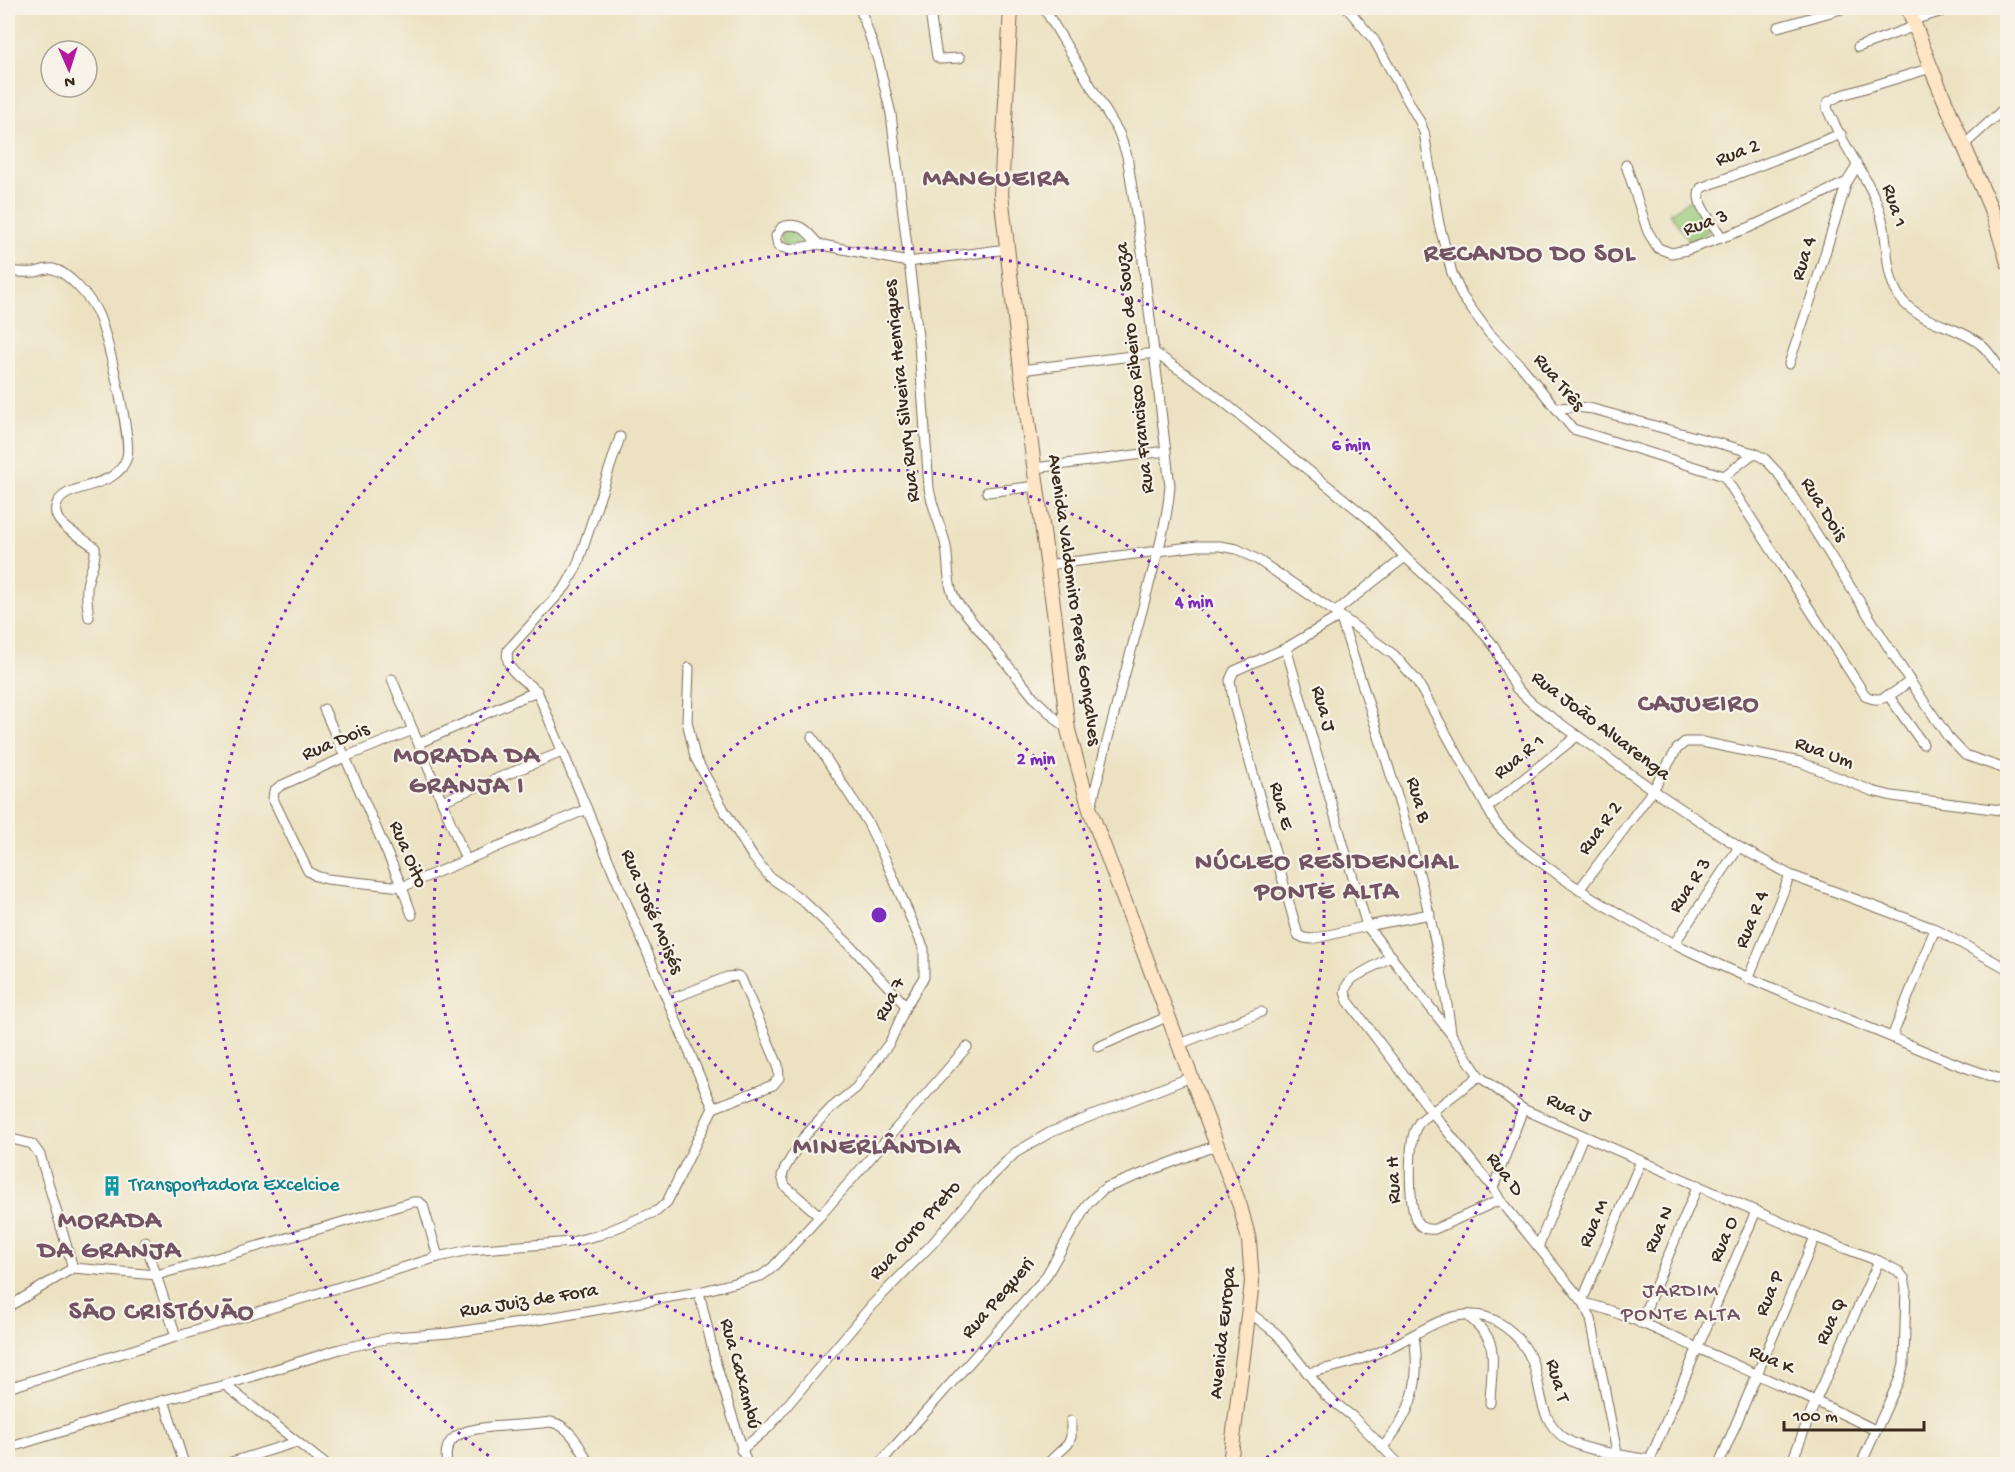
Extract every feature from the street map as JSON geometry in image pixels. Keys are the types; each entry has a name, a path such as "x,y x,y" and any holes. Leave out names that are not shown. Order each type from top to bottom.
{"street":[{"name":"Rua Rury Silveira Henriques","path":"860,8 878,60 891,114 919,345 928,488 946,545 952,593 959,605 1024,685 1068,730"},
{"path":"937,8 931,19 937,57 940,59 960,58"},
{"name":"Avenida Valdomiro Peres Gonçalves","path":"1011,8 1001,194 1021,370 1068,730 1090,810 1240,1206"},
{"name":"Rua Francisco Ribeiro de Souza","path":"1044,8 1119,133 1127,156 1155,353 1170,486 1169,505 1158,550 1090,810"},
{"name":"Rua Três","path":"1347,8 1374,40 1420,122 1424,132 1444,247 1458,287 1489,333 1522,367 1570,426 1576,430 1724,476"},
{"path":"1778,27 1845,8"},
{"path":"1858,47 1912,18 1953,8"},
{"path":"1912,18 1993,213 2007,263"},
{"name":"Rua 1","path":"1931,68 1831,100 1827,108 1877,202 1884,227 1889,271 1902,300 1924,317 1980,343 2007,381"},
{"path":"1964,145 2007,105"},
{"name":"Rua 2","path":"1722,238 1699,201 1698,195 1701,188 1841,134"},
{"name":"Rua 3","path":"1626,165 1644,224 1658,248 1671,253 1682,252 1765,221 1847,182"},
{"name":"Rua 4","path":"1789,364 1847,182 1857,166"},
{"path":"818,244 908,262 1007,249"},
{"path":"8,271 36,272 53,269 71,279 96,310 105,332 127,435 127,458 119,472 113,477 77,489 64,496 58,501 55,509 61,524 83,537 95,548 95,563 89,577 87,593 89,617"},
{"path":"1021,370 1155,353"},
{"name":"Rua João Alvarenga","path":"1155,353 1205,387 1370,520 1472,618 1494,646 1510,679 1524,697 1577,736 1738,847 1790,875 1935,929 2007,969"},
{"name":"Rua Dois","path":"1556,408 1593,409 1754,453 1765,459 1778,473 1948,737 1959,750 1971,757 2007,770"},
{"name":"Rua José Moisés","path":"620,437 578,566 566,586 508,650 506,660 508,666 537,691 713,1108"},
{"path":"1035,468 1166,451"},
{"path":"1754,453 1724,476 1865,695 1876,700 1910,681"},
{"path":"987,492 1037,486"},
{"path":"1047,565 1198,546 1237,549 1258,560 1338,614 1394,656 1417,681 1486,808 1502,831 1579,890 1674,944 1748,979 1959,1065 2007,1081"},
{"name":"Rua E","path":"1405,556 1338,614 1286,648 1234,671 1230,680 1234,705 1296,931 1304,938 1312,939 1430,914"},
{"name":"Rua B","path":"1338,614 1388,765 1430,914 1444,981 1451,1034"},
{"name":"Rua J","path":"1286,648 1367,926 1451,1034 1479,1076 1523,1109 1815,1237 1879,1261 1898,1271 1904,1278 1906,1287 1904,1364 1861,1464"},
{"path":"689,668 687,721 695,757 753,857 770,877 801,899 851,946 906,1006"},
{"path":"392,680 466,860"},
{"path":"419,743 537,691"},
{"path":"1888,695 1923,744"},
{"name":"Rua Oito","path":"324,709 402,886 412,915"},
{"name":"Rua Dois","path":"402,886 327,879 312,874 308,871 273,799 274,791 280,786 413,730"},
{"name":"Rua R 1","path":"1486,808 1577,736"},
{"name":"Rua 7","path":"812,737 868,823 924,950 924,977 876,1064 856,1088 831,1108 803,1138 785,1168 782,1176 785,1186 820,1216"},
{"name":"Rua Um","path":"1653,790 1672,754 1680,745 1696,741 1800,762 1872,791 1892,796 2007,811"},
{"path":"442,801 562,752"},
{"path":"1081,778 1098,776"},
{"name":"Rua R 2","path":"1579,890 1653,790"},
{"path":"402,886 587,809"},
{"name":"Rua R 3","path":"1674,944 1738,847"},
{"name":"Rua R 4","path":"1748,979 1790,875"},
{"path":"1892,1037 1935,929"},
{"name":"Rua D","path":"1392,956 1353,978 1347,985 1346,996 1500,1200 1583,1302 1592,1319 1617,1453"},
{"path":"8,1388 438,1257 470,1250 571,1242 599,1235 657,1211 671,1195 713,1108 773,1085 779,1078 778,1065 740,977 735,975 727,977 669,1000"},
{"path":"1180,1044 1261,1012"},
{"path":"1098,1047 1169,1016"},
{"name":"Rua Juiz de Fora","path":"8,1448 340,1349 394,1337 520,1323 699,1292 761,1276 820,1216 967,1047"},
{"name":"Rua H","path":"1479,1076 1420,1120 1414,1130 1411,1188 1417,1222 1425,1229 1435,1229 1500,1200"},
{"name":"Rua Ouro Preto","path":"741,1450 768,1428 872,1305 932,1244 980,1188 1016,1153 1051,1132 1191,1077"},
{"path":"1493,1188 1523,1109"},
{"path":"1538,1247 1583,1136"},
{"path":"8,1138 32,1144 40,1155 73,1268"},
{"name":"Rua Pequeri","path":"879,1464 1045,1278 1088,1203 1097,1194 1115,1183 1217,1146"},
{"name":"Rua M","path":"1583,1302 1641,1161"},
{"name":"Rua N","path":"1640,1323 1698,1185"},
{"path":"8,1307 73,1268 157,1275 416,1202 423,1205 438,1257"},
{"name":"Avenida Europa","path":"1230,1464 1250,1312 1251,1257 1240,1206"},
{"name":"Rua O","path":"1699,1349 1756,1211"},
{"name":"Rua P","path":"1719,1464 1815,1237"},
{"path":"145,1241 176,1336"},
{"name":"Rua Q","path":"1791,1464 1816,1400 1879,1261"},
{"name":"Rua Caxambú","path":"699,1292 716,1364 747,1464"},
{"name":"Rua K","path":"1583,1302 1640,1323 1757,1374 1816,1400 1875,1430"},
{"path":"1250,1312 1277,1334 1325,1395 1353,1417 1399,1464"},
{"path":"1467,1315 1485,1333 1490,1342 1490,1403"},
{"name":"Rua T","path":"1308,1373 1372,1356 1444,1320 1467,1315 1483,1316 1497,1321 1516,1335 1532,1362 1545,1413 1553,1427 1566,1439 1582,1446 1649,1462 1699,1349"},
{"path":"1383,1447 1404,1421 1411,1402 1416,1377 1417,1354 1414,1336"},
{"path":"225,1385 324,1464"},
{"path":"164,1400 184,1464"},
{"path":"1047,1464 1068,1444 1071,1437 1071,1421"},
{"path":"447,1464 445,1456 450,1443 455,1436 468,1430 551,1422 560,1424 568,1430 589,1464"},
{"path":"225,1464 297,1442"}],"green space":[{"path":"1690,200 1709,230 1690,243 1670,213"},
{"path":"796,228 814,243 796,247 782,243 781,236 784,231"}],"place":[{"name":"Transportadora Excelcioe","path":"112,1186"}],"district":[{"name":"MANGUEIRA","path":"996,180"},
{"name":"RECANDO DO SOL","path":"1530,255"},
{"name":"CAJUEIRO","path":"1699,705"},
{"name":"MORADA DA GRANJA I","path":"467,772"},
{"name":"NÚCLEO RESIDENCIAL PONTE ALTA","path":"1327,878"},
{"name":"MINERLÂNDIA","path":"877,1148"},
{"name":"MORADA DA GRANJA","path":"110,1237"},
{"name":"JARDIM PONTE ALTA","path":"1681,1304"},
{"name":"SÃO CRISTÓVÃO","path":"162,1313"}]}
